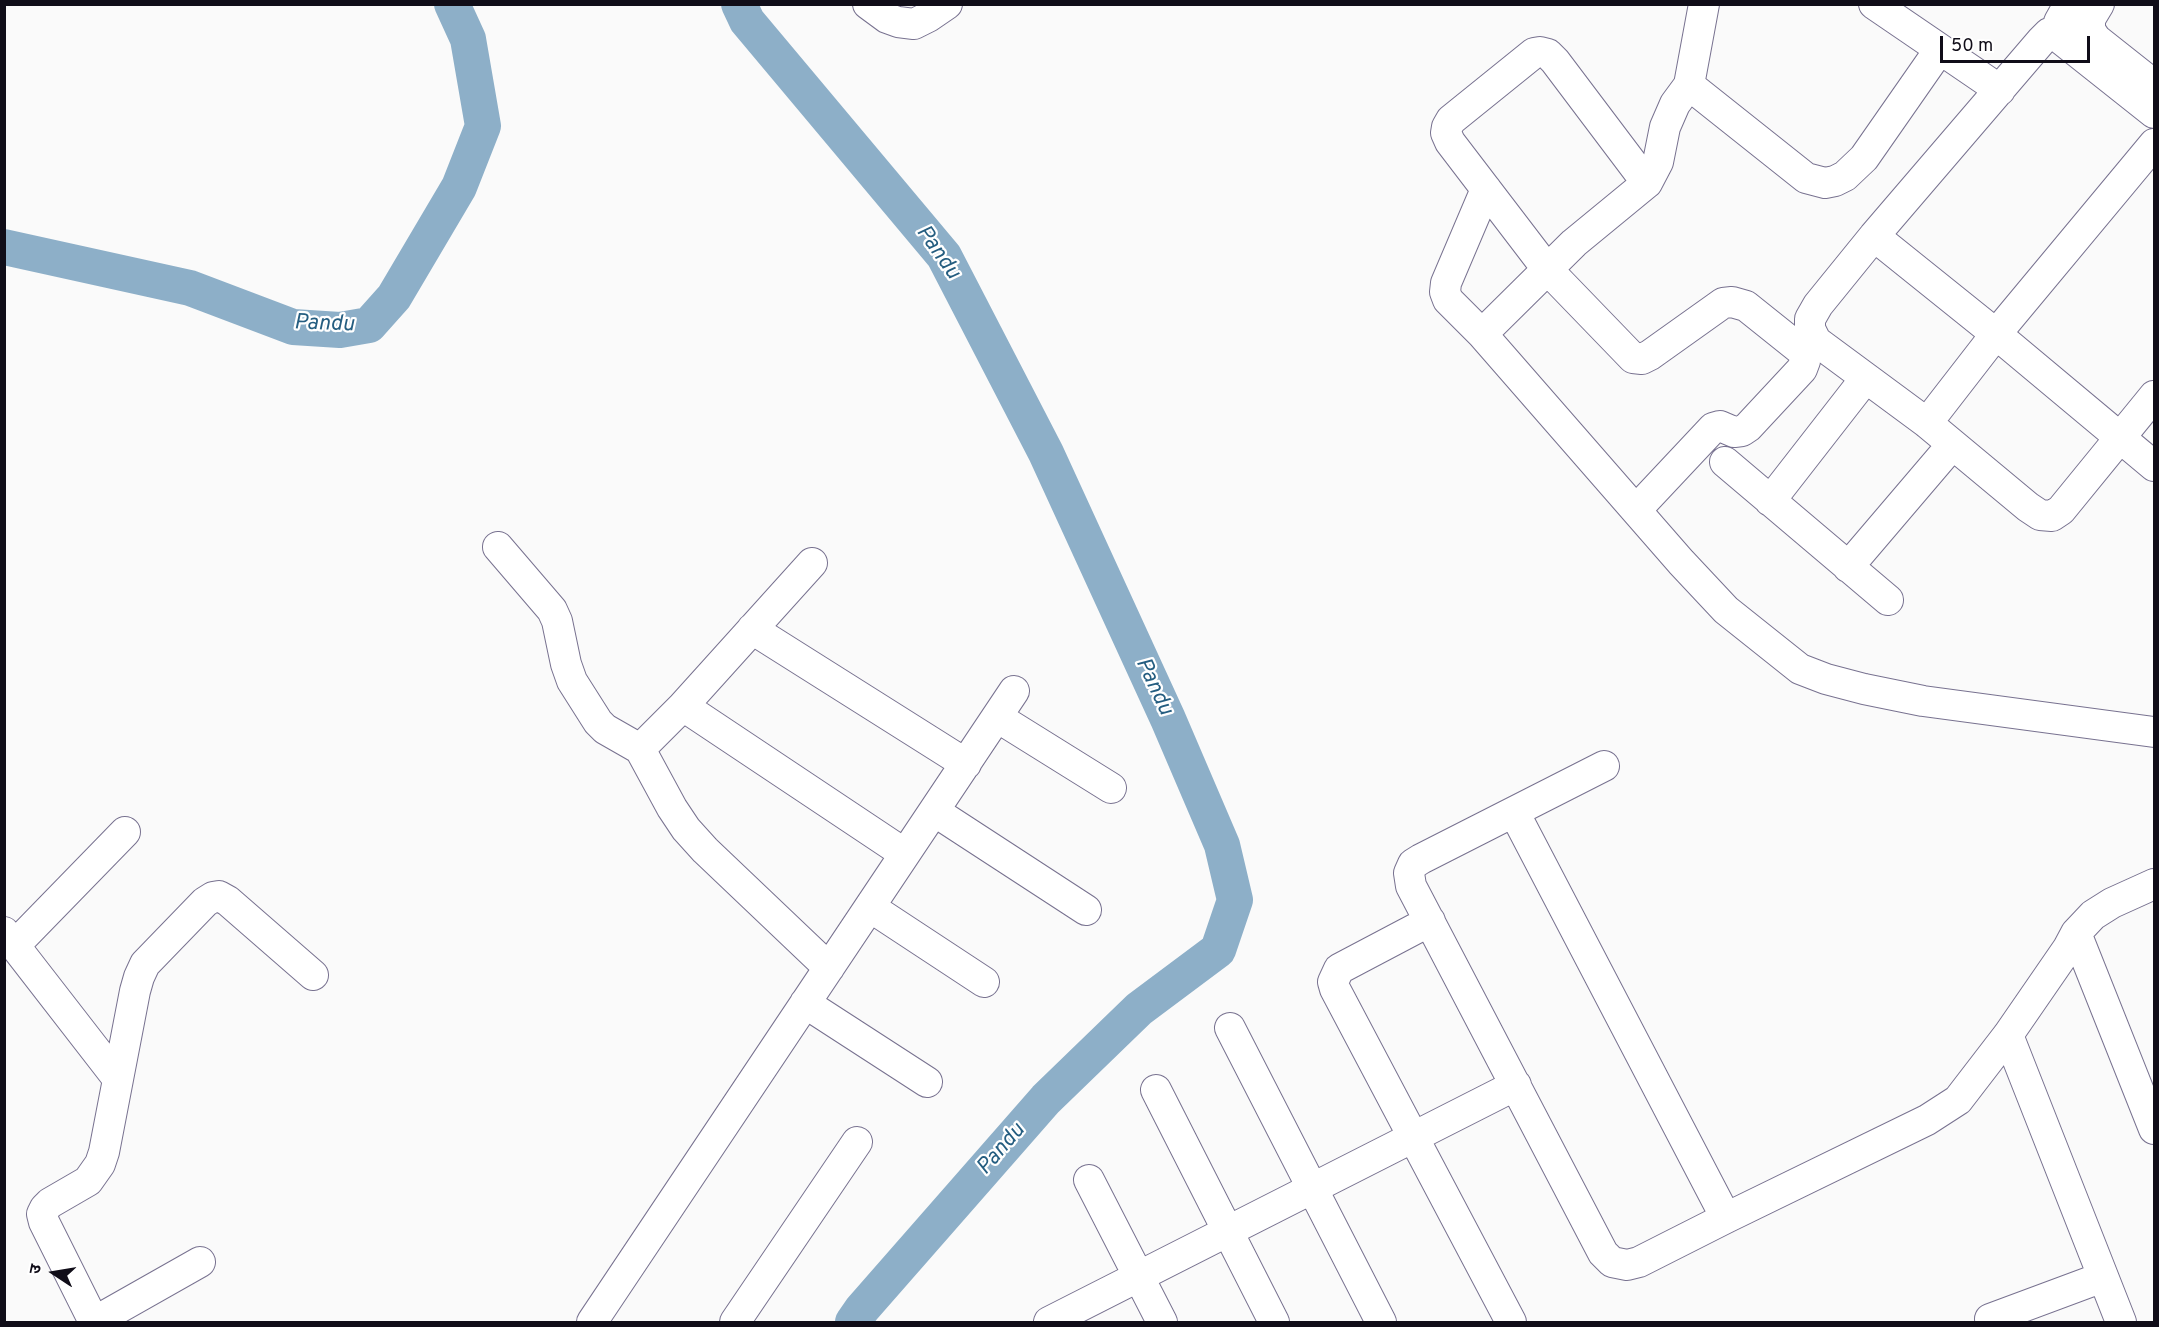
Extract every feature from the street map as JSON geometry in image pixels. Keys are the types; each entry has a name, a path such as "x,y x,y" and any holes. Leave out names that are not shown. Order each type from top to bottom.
{"street":[{"path":"868,4 887,18 914,24 947,4"},
{"path":"1482,334 1574,243 1647,183 1658,162 1665,127 1675,104 1689,85 1704,4"},
{"path":"1874,4 2000,90"},
{"path":"2064,17 2062,40 2068,47 2154,112"},
{"path":"2154,85 2096,39 2094,17 2064,17 1874,236 1818,305 1810,319 1810,329 1816,341 1926,423 2040,515 2052,516 2061,510 2154,396"},
{"path":"1689,85 1806,178 1825,183 1845,176 1864,158 1940,50"},
{"path":"1636,510 1713,428 1720,426 1734,432 1748,427 1802,369 1805,361 1802,350 1746,306 1732,302 1723,303 1650,355 1634,358 1547,270 1450,142 1446,133 1447,127 1451,120 1534,53 1548,54 1647,183"},
{"path":"1926,423 1996,334 2154,144"},
{"path":"1486,189 1446,283 1445,292 1448,300 1482,334 1726,610 1800,669 1864,690 1923,701 2154,732"},
{"path":"1874,236 2154,466"},
{"path":"1770,501 1865,379"},
{"path":"1848,567 1952,445"},
{"path":"1725,462 1888,600"},
{"path":"498,547 552,609 572,681 598,722 605,729 640,749 686,829 829,968"},
{"path":"640,749 683,706 812,563"},
{"path":"752,629 966,764"},
{"path":"592,1323 1014,691"},
{"path":"683,706 905,854"},
{"path":"997,717 1111,788"},
{"path":"1604,766 1413,864 1409,873 1412,886 1603,1253 1612,1262 1626,1265 1639,1262 1944,1110 1958,1100 2008,1035 2076,933 2093,915 2112,903 2154,884"},
{"path":"934,811 1086,910"},
{"path":"1514,812 1726,1218"},
{"path":"118,1079 10,939 125,832"},
{"path":"200,1262 94,1322 42,1214 50,1203 88,1181 100,1164 139,977 146,964 205,903 219,896 228,901 313,975"},
{"path":"870,907 984,982"},
{"path":"1430,921 1339,969 1334,982 1511,1323"},
{"path":"2076,933 2154,1129"},
{"path":"806,1003 927,1082"},
{"path":"1230,1028 1381,1323"},
{"path":"2008,1035 2121,1323"},
{"path":"1049,1323 1516,1085"},
{"path":"1156,1090 1274,1323"},
{"path":"735,1323 856,1142"},
{"path":"1089,1180 1162,1323"},
{"path":"1990,1319 2103,1277"}],"waterway":[{"name":"Pandu","path":"4,247 190,288 293,327 340,330 369,325 394,297 459,187 483,126 468,39 452,4"},
{"name":"Pandu","path":"739,4 747,21 944,256 1046,453 1168,719 1222,845 1235,900 1218,950 1139,1009 1046,1099 853,1322"}]}
